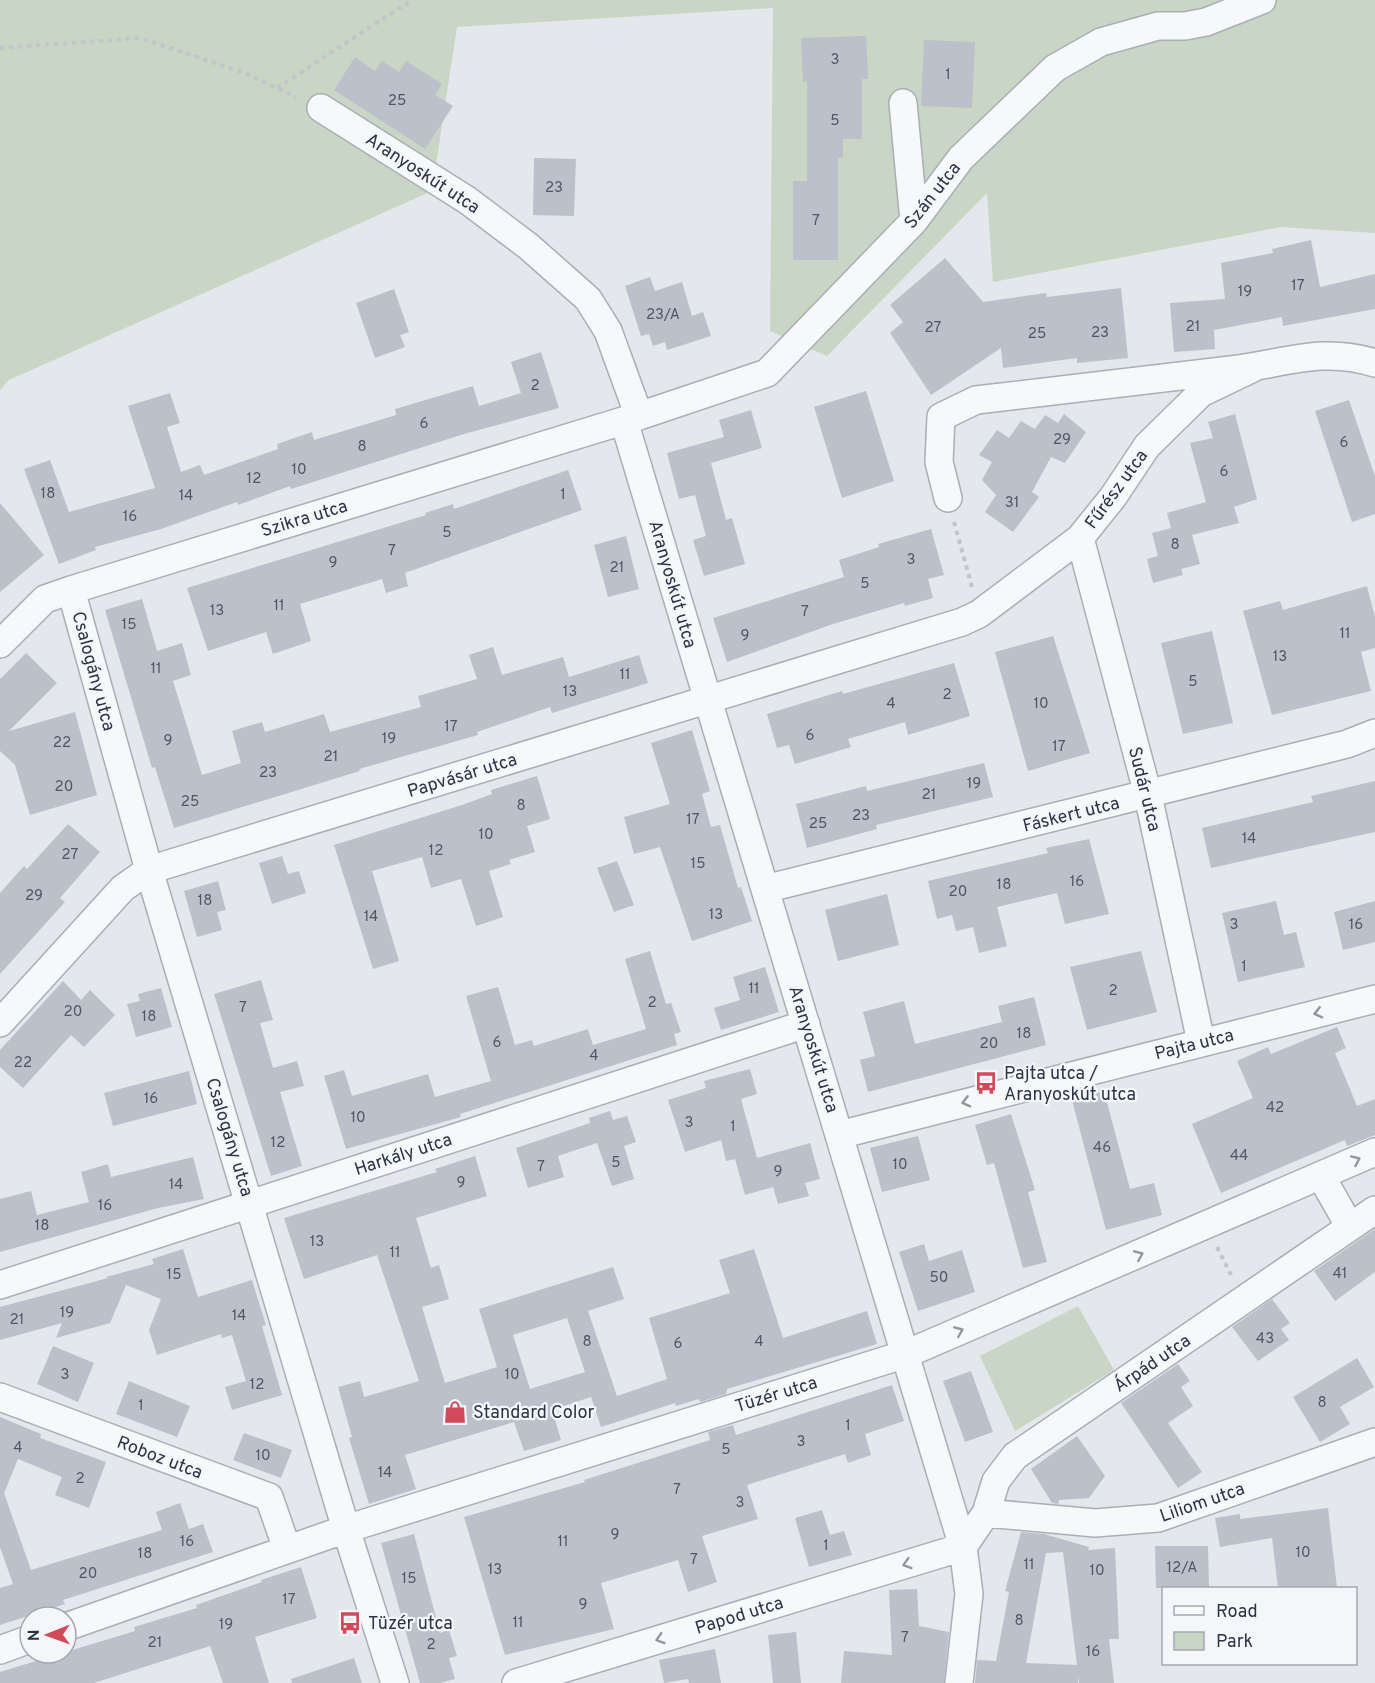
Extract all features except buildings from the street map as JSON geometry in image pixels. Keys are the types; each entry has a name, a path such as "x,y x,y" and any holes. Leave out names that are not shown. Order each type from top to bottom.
{"street":[{"name":"Szán utca","path":"632,418 767,373 914,221 961,158 1055,68 1101,42 1158,26 1206,22 1260,0"},
{"path":"903,103 914,221"},
{"name":"Aranyoskút utca","path":"321,108 467,200 528,246 588,299 608,331 707,702 963,1546 969,1594 958,1683"},
{"name":"Fűrész utca","path":"948,498 939,462 941,417 976,400 1253,368 1312,355 1353,356 1375,363"},
{"name":"Fűrész utca","path":"979,614 1080,538 1113,497 1147,446 1201,393 1253,368"},
{"name":"Szikra utca","path":"0,644 45,599 632,418"},
{"name":"Sudár utca","path":"1080,538 1148,795 1201,1042"},
{"name":"Csalogány utca","path":"71,590 149,870 251,1204 346,1529 395,1683"},
{"name":"Papvásár utca","path":"0,1023 123,888 149,870 707,702 962,622 979,614"},
{"name":"Fáskert utca","path":"765,889 1148,795 1347,744 1375,733"},
{"name":"Pajta utca","path":"839,1135 1375,999"},
{"name":"Harkály utca","path":"0,1285 806,1024"},
{"path":"906,1354 1375,1152"},
{"path":"1321,1176 1350,1227"},
{"name":"Árpád utca","path":"963,1546 986,1513 996,1482 1015,1456 1375,1210"},
{"name":"Tüzér utca","path":"78,1623 346,1529 906,1354"},
{"name":"Roboz utca","path":"0,1397 269,1497 287,1549"},
{"name":"Liliom utca","path":"986,1513 1095,1523 1158,1518 1375,1442"},
{"name":"Papod utca","path":"516,1683 963,1546"},
{"path":"0,1650 18,1643"}],"path":[{"path":"276,88 412,0"},
{"path":"0,48 140,38 245,73 321,108"},
{"path":"948,498 979,614"},
{"path":"1206,1226 1244,1300"}],"green space":[{"path":"0,0 1375,0 1375,233 1281,227 993,282 987,193 827,356 770,331 773,8 457,27 432,191 9,380 0,390"},
{"path":"1078,1306 1114,1370 1015,1431 980,1356"}],"place":[{"name":"Pajta utca / Aranyoskút utca","path":"986,1083"},
{"name":"Standard Color","path":"455,1412"},
{"name":"Tüzér utca","path":"350,1623"}]}
